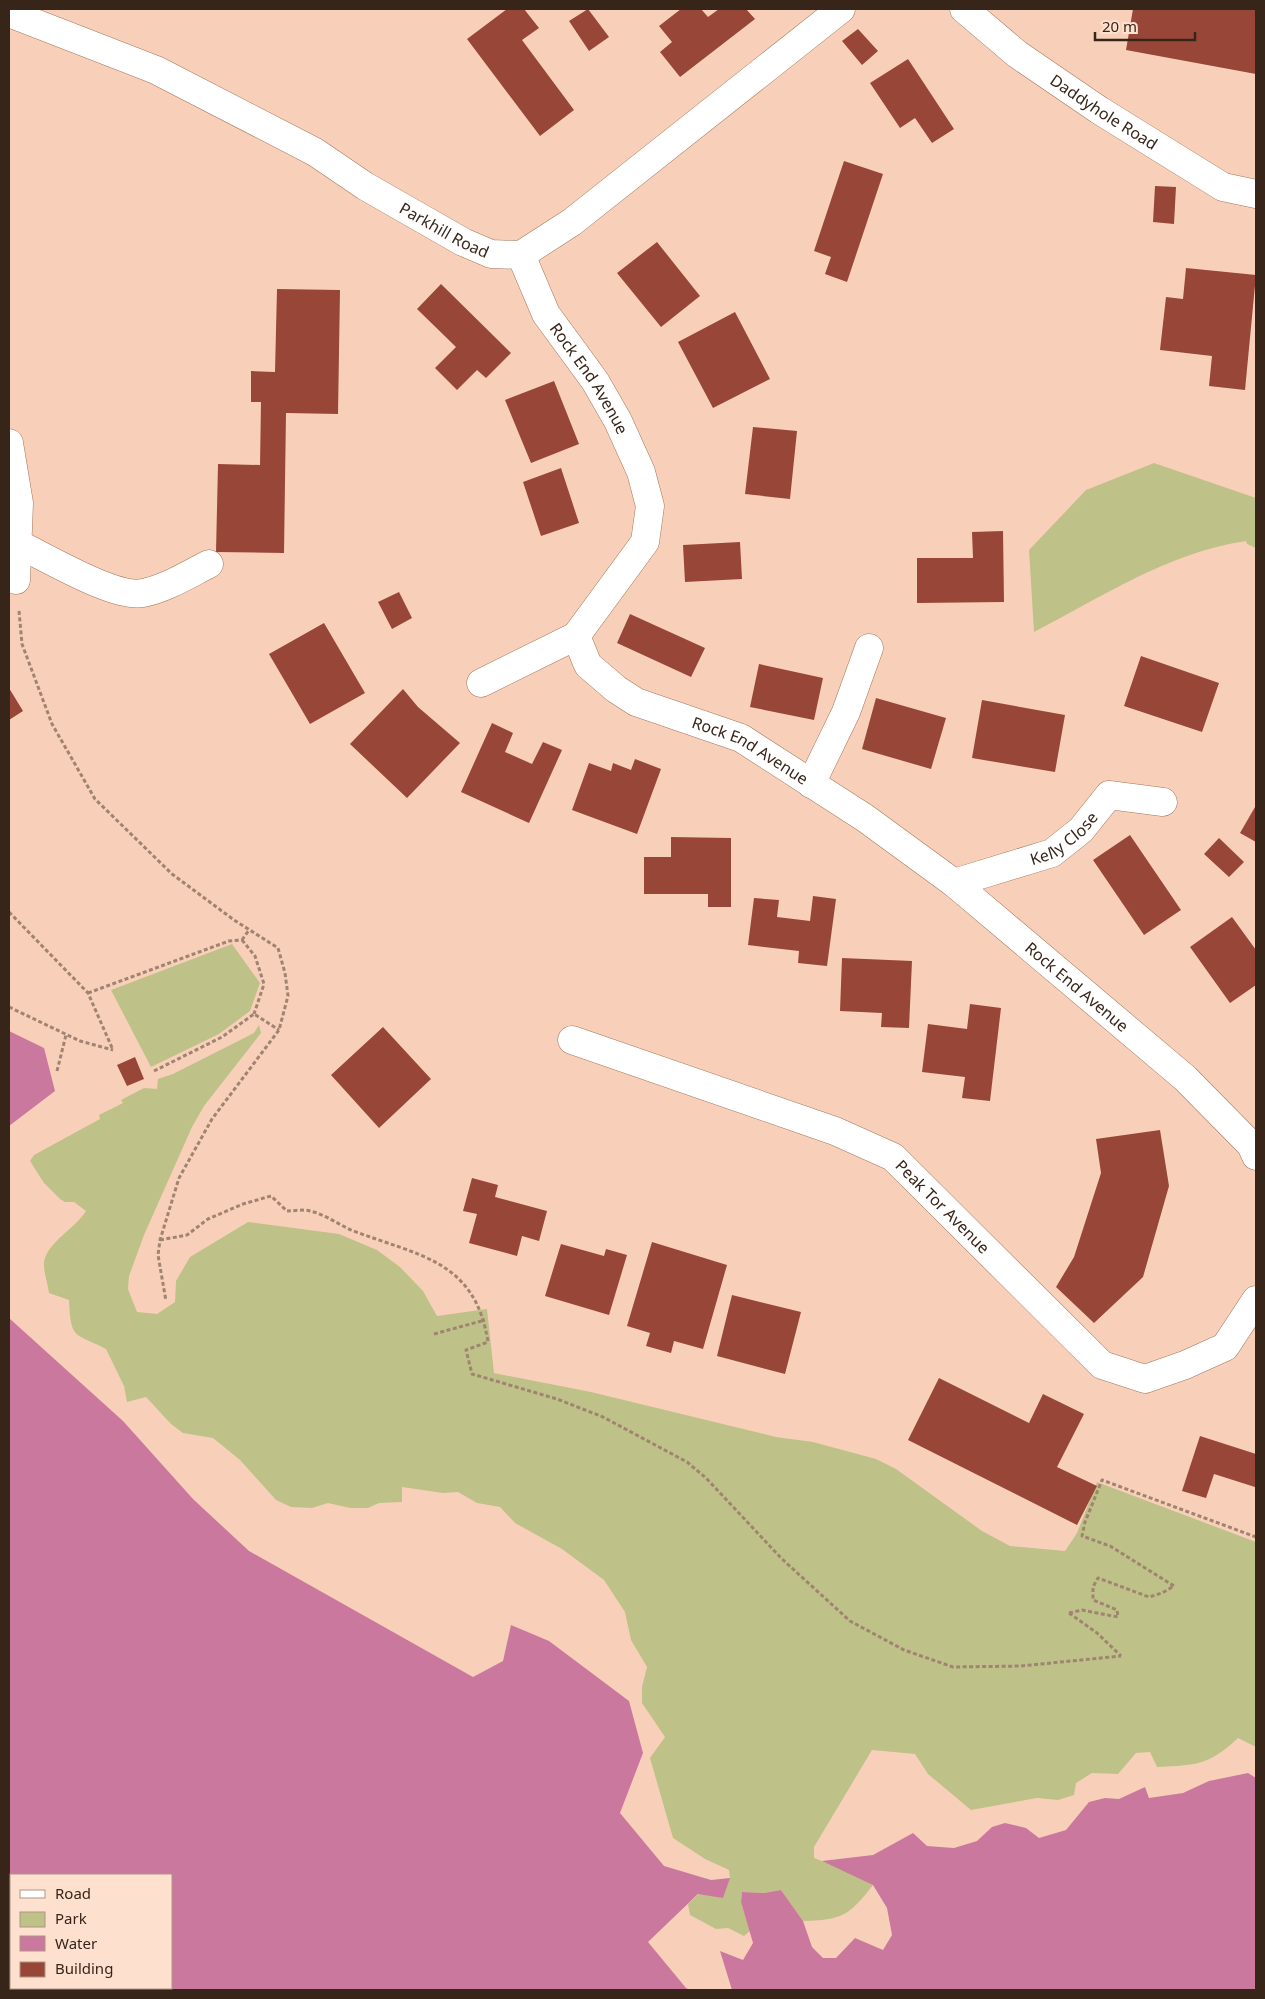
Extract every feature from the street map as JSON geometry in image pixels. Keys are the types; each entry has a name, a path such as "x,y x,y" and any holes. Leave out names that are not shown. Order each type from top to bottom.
{"street":[{"path":"520,255 572,222 841,9"},
{"name":"Daddyhole Road","path":"964,9 1017,54 1100,110 1223,187 1256,194"},
{"name":"Parkhill Road","path":"9,13 156,70 315,152 365,186 463,242 491,254 520,255"},
{"name":"Rock End Avenue","path":"520,255 546,314 595,381 618,421 641,472 650,506 645,542 576,636 588,665 616,689 636,702 741,738 865,818 954,883 1185,1078 1251,1145 1256,1156"},
{"path":"9,444 19,503 16,580"},
{"path":"16,543 108,588 127,593 143,593 209,564"},
{"path":"481,683 576,636"},
{"path":"811,784 846,712 869,648"},
{"name":"Kelly Close","path":"954,883 1052,853 1081,830 1109,795 1163,802"},
{"name":"Peak Tor Avenue","path":"572,1040 835,1131 893,1157 1102,1365 1145,1378 1184,1365 1225,1348 1256,1300"}],"path":[{"path":"16,580 22,644 52,724 95,799 172,874 249,930 278,948 288,996 279,1030 212,1119 179,1178 160,1240 158,1255 166,1301"},
{"path":"9,912 88,993 113,1050 80,1042 9,1007"},
{"path":"242,940 249,930"},
{"path":"88,993 229,941 242,940"},
{"path":"154,1072 222,1037 254,1014 264,984 255,956 242,940"},
{"path":"254,1014 279,1030"},
{"path":"57,1072 66,1035"},
{"path":"160,1240 187,1235 208,1219 243,1204 271,1196 287,1211 309,1210 351,1230 433,1260 460,1281 477,1301 485,1320 488,1342 466,1350 472,1374 557,1398 603,1417 687,1462 706,1478 782,1559 850,1621 904,1650 953,1667 1021,1666 1121,1656 1097,1633 1069,1613 1082,1610 1118,1617 1117,1610 1093,1600 1093,1587 1098,1578 1149,1597 1162,1594 1174,1586 1110,1546 1082,1536 1085,1522 1102,1480 1256,1537"},
{"path":"434,1334 485,1320"}],"green space":[{"path":"1154,463 1256,498 1256,548 1247,544 1246,541 1190,555 1163,565 1034,632 1029,550 1086,490"},
{"path":"232,944 260,983 250,1011 219,1034 151,1067 111,990"},
{"path":"259,1025 261,1033 204,1106 192,1127 144,1235 129,1276 128,1289 137,1312 157,1314 175,1302 176,1281 190,1257 248,1222 339,1234 377,1250 400,1267 423,1291 437,1316 487,1309 494,1373 591,1392 776,1437 813,1442 876,1459 896,1469 982,1531 1010,1546 1065,1551 1077,1533 1097,1482 1256,1542 1256,1747 1238,1738 1218,1754 1201,1762 1157,1767 1150,1752 1136,1753 1118,1774 1092,1773 1076,1783 1074,1795 1058,1800 1037,1798 971,1810 928,1774 915,1754 872,1750 814,1847 814,1858 850,1872 873,1885 851,1910 836,1917 803,1921 781,1890 764,1893 742,1892 741,1902 750,1931 744,1936 728,1928 716,1929 690,1915 688,1904 699,1894 730,1878 729,1870 705,1859 673,1838 650,1758 665,1737 642,1703 642,1687 647,1667 631,1640 625,1612 604,1580 562,1549 515,1523 500,1507 477,1503 458,1492 443,1493 402,1487 402,1502 379,1503 368,1508 350,1508 328,1503 312,1508 291,1507 276,1500 240,1460 213,1438 183,1433 171,1424 146,1397 127,1402 124,1386 106,1349 76,1334 71,1323 69,1300 49,1293 44,1266 47,1255 56,1241 86,1211 74,1202 65,1202 60,1199 44,1183 30,1161 34,1155 100,1119 99,1115 123,1103 121,1100 144,1088 157,1089 158,1079 173,1074 254,1033"}],"water":[{"path":"9,1031 44,1048 55,1091 9,1126"},
{"path":"9,1318 123,1421 193,1499 249,1551 473,1677 503,1661 511,1625 549,1641 629,1701 643,1753 620,1813 664,1866 711,1880 730,1878 723,1898 698,1894 648,1942 686,1988 690,1990 9,1990"},
{"path":"1248,1773 1256,1778 1256,1990 732,1990 720,1951 743,1960 753,1943 741,1902 742,1892 764,1893 781,1890 803,1921 812,1947 823,1958 836,1958 855,1938 883,1950 892,1935 887,1908 873,1885 822,1861 873,1855 913,1833 927,1846 954,1848 977,1841 992,1827 1005,1823 1026,1828 1039,1838 1066,1830 1089,1802 1105,1798 1119,1799 1145,1787 1149,1798 1183,1793 1209,1781"}],"building":[{"path":"507,9 524,9 539,28 522,40 574,110 540,136 467,39"},
{"path":"588,9 609,37 589,51 569,21"},
{"path":"681,9 701,9 708,17 719,9 746,9 755,19 680,77 660,52 672,42 659,26"},
{"path":"1133,9 1256,9 1256,74 1126,50"},
{"path":"858,29 878,51 862,65 842,41"},
{"path":"908,59 954,129 932,143 915,118 900,128 870,83"},
{"path":"844,161 883,174 847,282 825,274 831,257 814,251"},
{"path":"1155,186 1176,187 1174,224 1153,222"},
{"path":"657,242 700,296 661,327 617,273"},
{"path":"1186,268 1256,275 1245,390 1209,386 1212,356 1160,350 1166,297 1183,299"},
{"path":"441,284 511,353 486,378 477,370 457,390 435,368 456,347 417,309"},
{"path":"277,289 340,290 338,414 286,413 284,553 216,552 218,464 260,465 261,402 251,402 251,371 275,372"},
{"path":"735,312 770,379 713,408 678,342"},
{"path":"554,381 579,444 531,463 505,400"},
{"path":"753,427 797,431 790,499 745,494"},
{"path":"561,468 579,523 541,536 523,482"},
{"path":"1003,531 1004,602 917,603 917,558 973,558 972,532"},
{"path":"740,542 742,579 685,582 683,545"},
{"path":"399,592 412,618 392,629 378,602"},
{"path":"630,614 705,648 691,677 617,643"},
{"path":"324,623 365,693 310,724 269,654"},
{"path":"1141,656 1219,683 1202,732 1124,706"},
{"path":"759,664 823,678 814,720 750,707"},
{"path":"9,688 23,711 9,720"},
{"path":"403,689 418,707 460,743 407,798 350,744"},
{"path":"876,698 946,718 931,769 862,749"},
{"path":"982,700 1065,715 1055,772 972,758"},
{"path":"492,723 513,733 505,752 532,764 543,742 562,750 529,823 461,792"},
{"path":"635,759 661,769 637,834 572,810 589,763 611,771 613,763 631,770"},
{"path":"1256,808 1256,842 1240,833"},
{"path":"1130,835 1181,910 1144,935 1093,860"},
{"path":"671,837 731,838 731,907 708,907 708,894 644,894 644,857 671,857"},
{"path":"1219,838 1244,862 1229,877 1204,854"},
{"path":"813,896 836,899 827,966 798,963 799,951 748,945 754,898 779,900 777,917 810,921"},
{"path":"1232,917 1256,950 1256,985 1230,1003 1190,947"},
{"path":"842,958 912,961 909,1028 881,1027 882,1013 840,1011"},
{"path":"970,1004 1001,1008 990,1101 962,1098 965,1077 922,1072 928,1024 967,1029"},
{"path":"383,1027 431,1079 379,1128 331,1075"},
{"path":"135,1057 144,1079 127,1086 117,1065"},
{"path":"1160,1130 1169,1186 1143,1277 1094,1323 1056,1287 1074,1257 1101,1173 1096,1139"},
{"path":"472,1178 498,1185 495,1197 547,1211 539,1241 522,1236 517,1256 469,1243 477,1214 463,1211"},
{"path":"652,1242 727,1265 703,1349 674,1341 671,1353 646,1346 650,1333 627,1326"},
{"path":"561,1244 604,1256 606,1249 627,1255 609,1315 545,1296"},
{"path":"732,1295 801,1312 785,1374 717,1356"},
{"path":"939,1378 1029,1423 1043,1394 1084,1414 1057,1467 1097,1486 1077,1525 908,1440"},
{"path":"1200,1436 1256,1454 1255,1487 1214,1474 1206,1498 1182,1491"}]}
